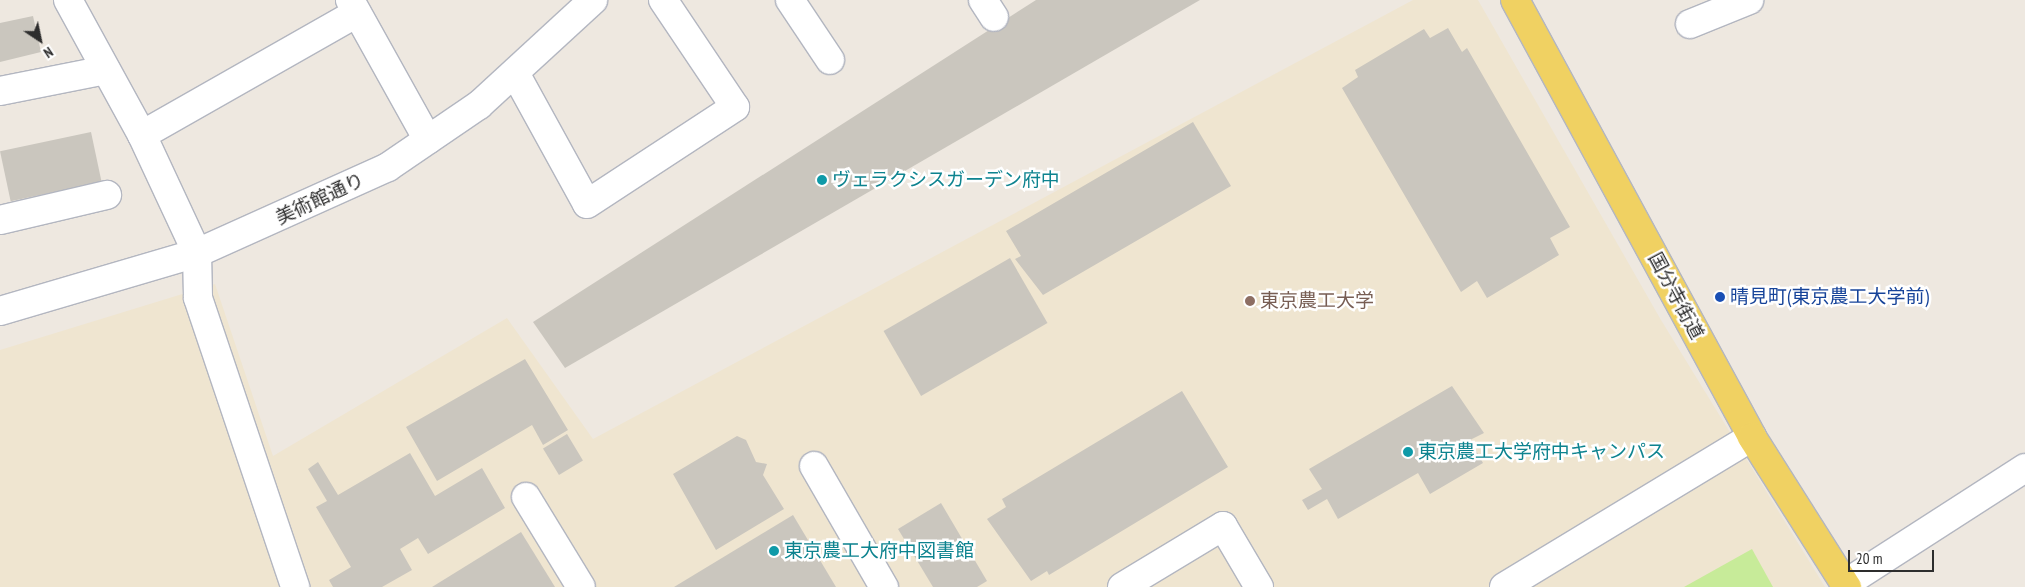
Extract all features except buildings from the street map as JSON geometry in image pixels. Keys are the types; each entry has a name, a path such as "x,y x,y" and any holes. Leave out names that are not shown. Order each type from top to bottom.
{"main road":[{"name":"国分寺街道","path":"1515,0 1752,437 1846,586"}],"street":[{"path":"68,0 142,135 197,253 198,298 295,587"},
{"name":"美術館通り","path":"0,311 197,253 312,205 388,167 479,105 515,74 593,0"},
{"path":"515,74 588,204 735,107 663,0"},
{"path":"790,0 830,60"},
{"path":"1690,24 1748,0"},
{"path":"142,135 353,7 428,140"},
{"path":"0,91 106,70"},
{"path":"0,220 107,195"},
{"path":"1504,587 1752,437"},
{"path":"814,466 884,587"},
{"path":"1846,586 2025,468"},
{"path":"526,497 580,587"},
{"path":"1122,587 1223,526 1259,587"}],"shaded area":[{"name":"東京農工大学","path":"1413,0 1478,0 1661,320 1825,587 0,587 0,350 215,284 273,456 507,318 593,439"}],"green space":[{"path":"1752,549 1773,587 1684,587"}],"place":[{"name":"ヴェラクシスガーデン府中","path":"822,180"},
{"name":"晴見町(東京農工大学前)","path":"1720,297"},
{"name":"東京農工大学","path":"1250,301"},
{"name":"東京農工大学府中キャンパス","path":"1408,452"},
{"name":"東京農工大府中図書館","path":"774,551"}]}
